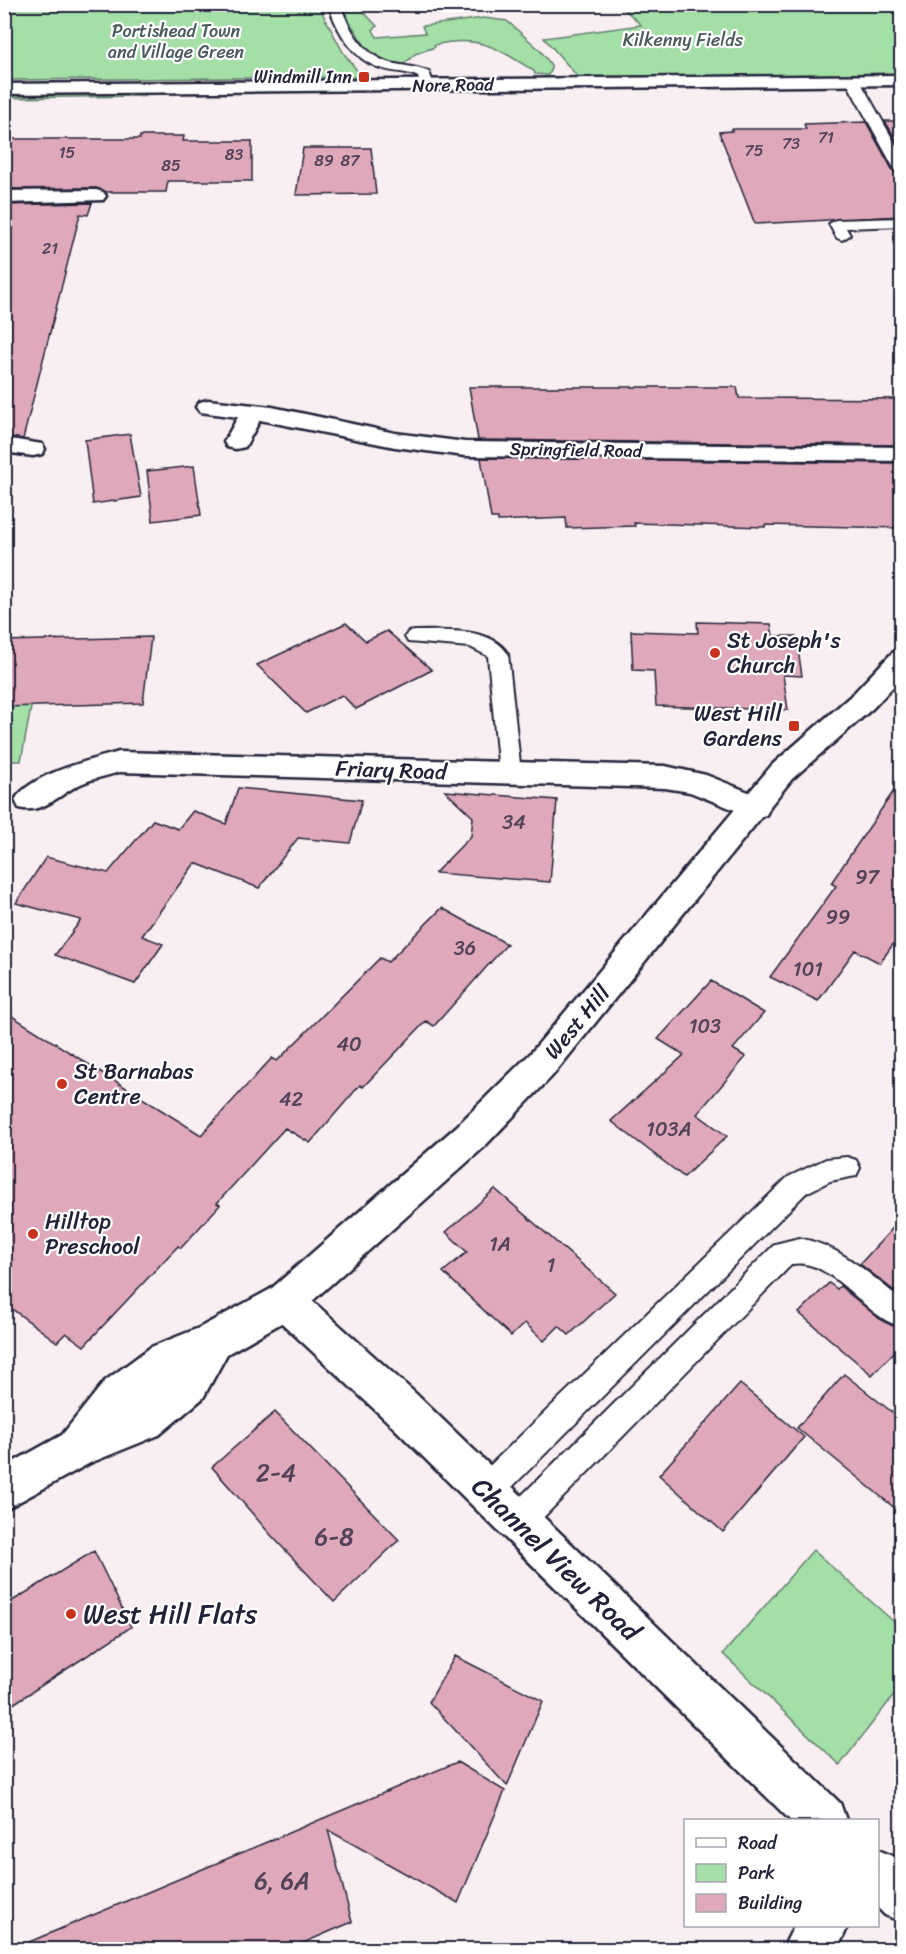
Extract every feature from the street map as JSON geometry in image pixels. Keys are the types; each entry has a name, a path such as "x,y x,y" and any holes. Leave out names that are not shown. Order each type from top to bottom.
{"street":[{"name":"Nore Road","path":"4,89 902,80"},
{"path":"4,197 96,196"},
{"name":"Springfield Road","path":"208,407 253,411 395,440 465,448 902,454"},
{"path":"236,442 253,411"},
{"path":"4,445 33,449"},
{"name":"West Hill","path":"4,1490 76,1449 145,1421 189,1385 213,1341 285,1301 470,1137 542,1064 795,759 863,701 902,659"},
{"name":"Friary Road","path":"30,800 71,776 119,762 665,777 686,780 755,807"},
{"name":"Channel View Road","path":"285,1301 401,1407 487,1490 821,1819"},
{"path":"879,1875 902,1898"},
{"path":"806,1950 823,1927"}],"lane":[{"path":"339,4 336,9 339,17 364,55 385,65 418,72 424,75 427,85"},
{"path":"853,81 902,170"},
{"path":"842,235 836,224 902,222"},
{"path":"415,637 470,641 490,647 498,654 510,773"},
{"path":"487,1490 797,1185 826,1170 847,1168"},
{"path":"518,1521 785,1253 795,1249 825,1257 894,1311"}],"green space":[{"name":"Portishead Town and Village Green","path":"4,5 318,5 343,52 362,77 5,80"},
{"path":"357,5 377,26 373,30 377,37 425,33 422,26 484,18 507,21 540,50 551,65 551,71 548,75 535,74 534,71 509,55 487,45 464,41 434,45 435,47 415,54 404,64 387,62 369,50 350,22 347,14 348,8"},
{"name":"Kilkenny Fields","path":"620,5 901,5 901,74 578,77 544,38 641,25"},
{"path":"152,92 143,96 5,98 4,94"},
{"path":"5,677 36,681 21,761 5,761"},
{"path":"813,1550 901,1628 901,1686 840,1765 723,1654"}],"building":[{"path":"885,121 902,121 902,150"},
{"path":"866,122 893,171 902,176 902,216 755,224 719,132 732,131 731,129 806,129 804,124"},
{"path":"140,136 184,136 183,141 252,141 252,181 168,181 166,192 106,192 96,188 4,189 4,139 140,139"},
{"path":"303,148 371,148 376,194 296,195"},
{"path":"92,203 88,215 80,214 23,439 4,436 4,205"},
{"path":"469,387 737,387 739,398 902,399 902,445 478,440"},
{"path":"130,434 141,497 93,504 85,440"},
{"path":"481,458 902,463 902,528 634,523 635,526 567,528 566,518 498,521 498,518 491,518"},
{"path":"194,466 201,515 153,521 147,471"},
{"name":"St Joseph's Church","path":"697,622 771,624 773,636 796,636 802,676 783,675 788,710 656,706 654,671 633,670 631,631 698,633"},
{"path":"346,623 366,641 387,631 432,670 356,709 342,695 306,713 257,665"},
{"path":"151,637 143,703 4,707 4,641"},
{"path":"902,779 902,931 880,963 855,950 818,1001 770,977 836,886 831,883"},
{"path":"238,788 362,800 350,843 298,838 259,888 195,863 142,936 163,944 135,984 55,955 81,920 16,903 46,857 108,873 153,820 178,829 193,811 226,824"},
{"path":"445,791 557,800 550,882 435,873 471,836 473,817"},
{"path":"442,908 507,944 434,1026 426,1021 363,1087 360,1085 310,1143 285,1128 217,1203 220,1205 181,1248 178,1246 84,1346 66,1333 57,1342 4,1303 4,1011 201,1135 272,1058 277,1061 380,958 388,962"},
{"path":"711,981 764,1013 733,1049 746,1057 697,1114 727,1136 684,1177 611,1121 684,1055 658,1039"},
{"path":"495,1189 615,1293 569,1335 559,1326 544,1341 525,1323 511,1336 443,1272 467,1252 446,1232"},
{"path":"902,1218 902,1297 860,1264"},
{"path":"829,1283 837,1289 840,1286 881,1320 893,1326 902,1324 902,1344 872,1375 799,1313"},
{"path":"844,1374 902,1420 902,1514 797,1428"},
{"path":"740,1384 804,1437 723,1532 659,1475"},
{"path":"275,1412 399,1540 334,1602 270,1534 212,1467"},
{"name":"West Hill Flats","path":"94,1551 131,1627 4,1710 4,1606"},
{"path":"455,1656 543,1701 507,1786 429,1702"},
{"path":"457,1762 505,1791 458,1903 328,1830 352,1922 287,1950 10,1950"}],"place":[{"name":"Windmill Inn","path":"364,77"},
{"name":"St Joseph's Church","path":"715,653"},
{"name":"West Hill Gardens","path":"794,726"},
{"name":"St Barnabas Centre","path":"62,1084"},
{"name":"Hilltop Preschool","path":"33,1234"},
{"name":"West Hill Flats","path":"71,1614"}]}
